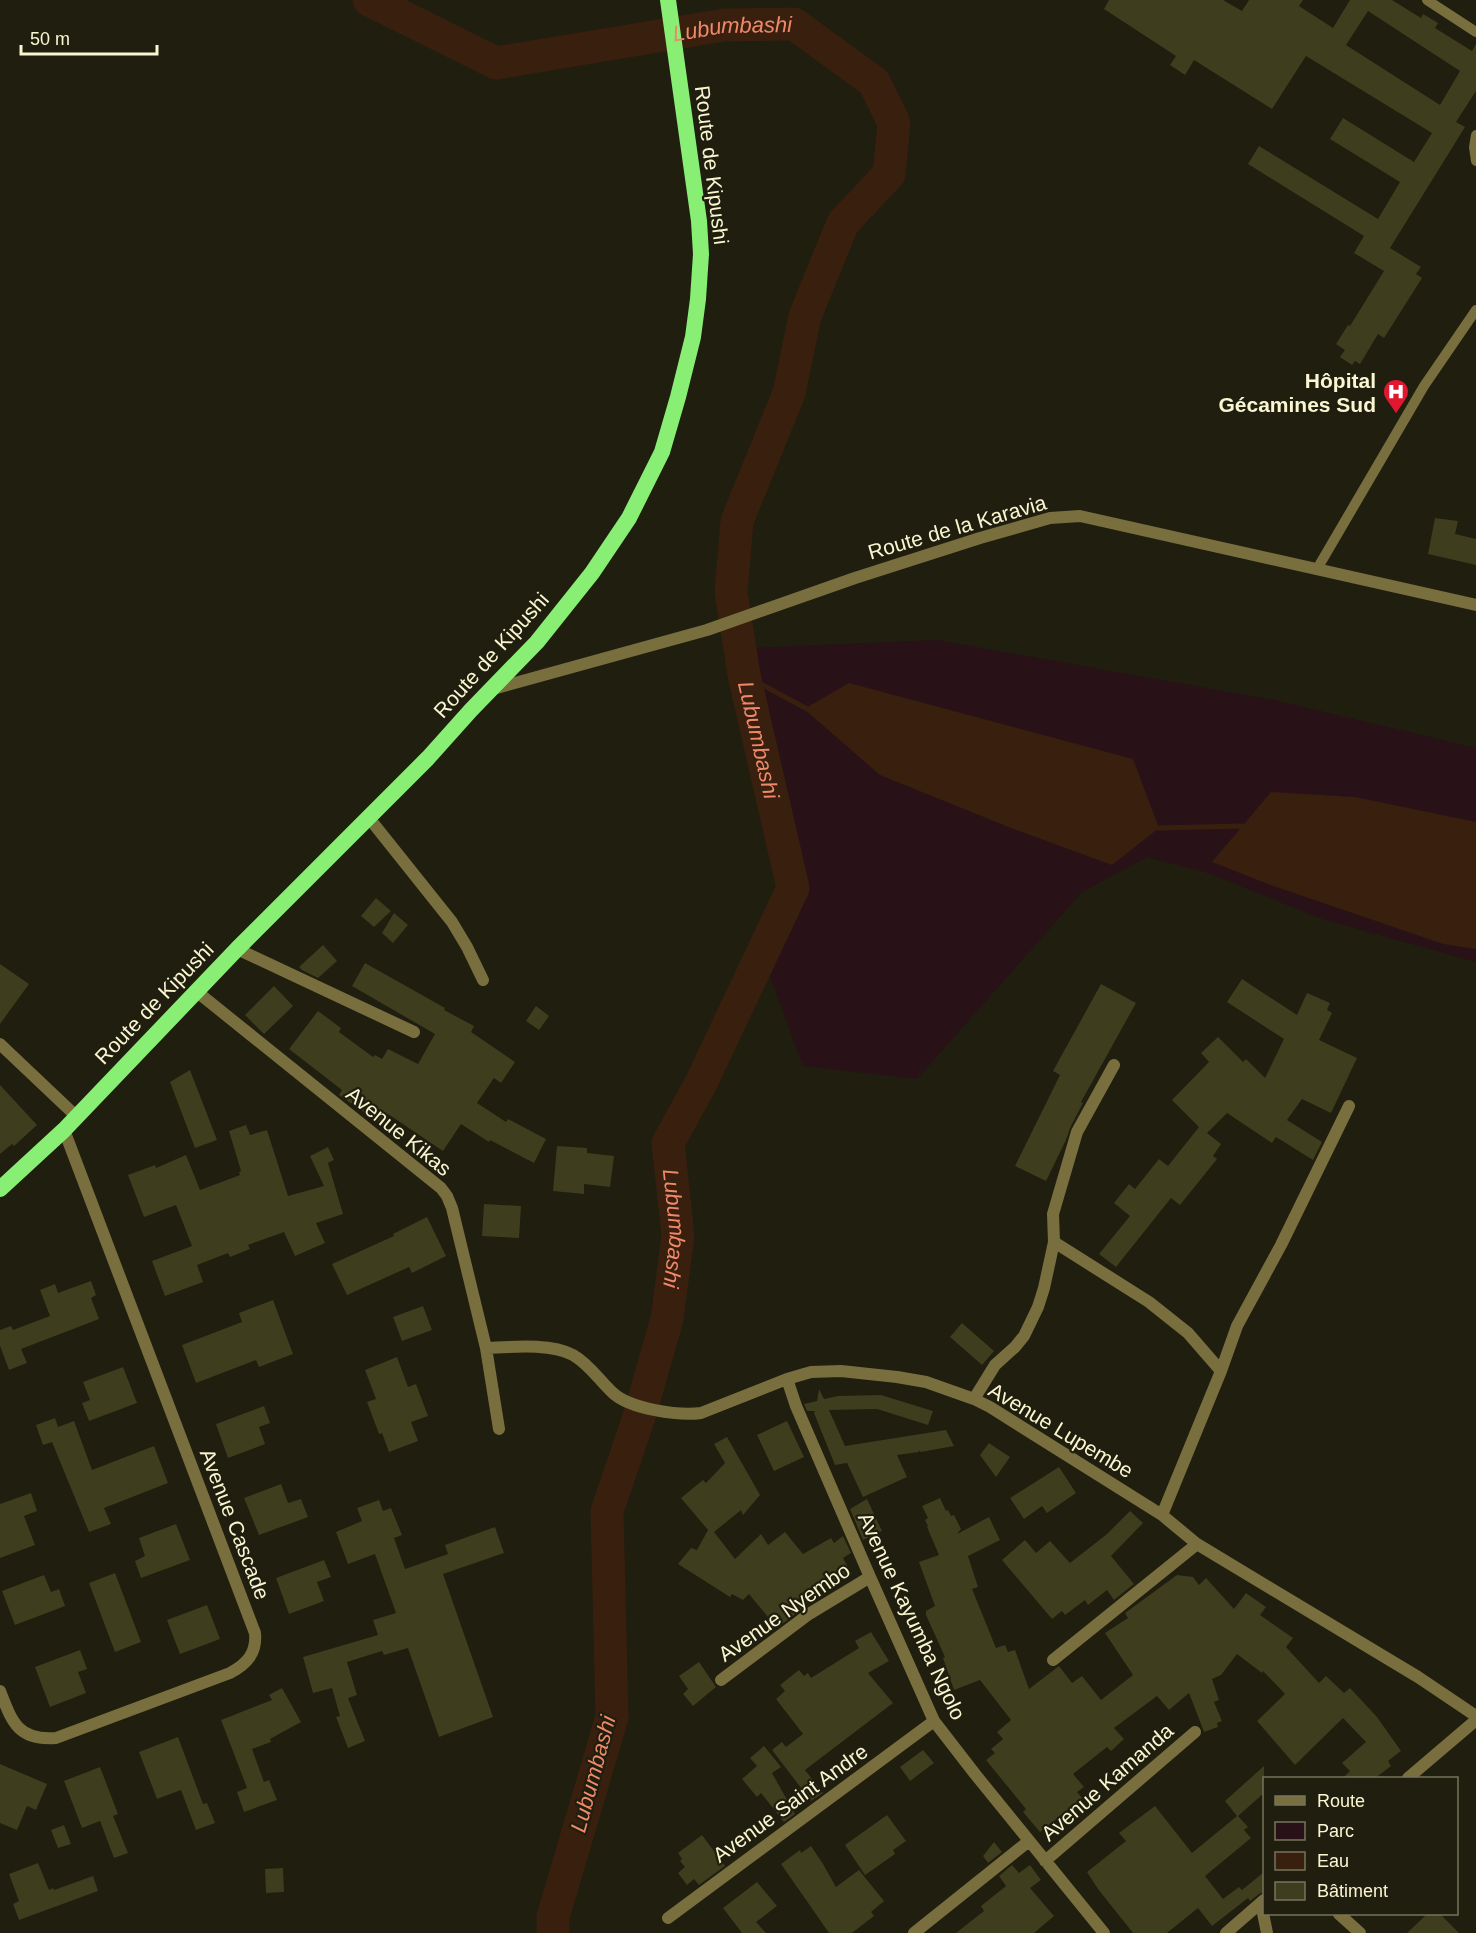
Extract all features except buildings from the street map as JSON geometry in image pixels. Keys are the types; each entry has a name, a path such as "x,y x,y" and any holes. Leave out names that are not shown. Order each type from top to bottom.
{"highway":[{"name":"Route de Kipushi","path":"0,1189 64,1130 237,949 428,758 537,642 586,581 629,518 662,452 693,337 698,299 701,254 695,184 668,2"}],"street":[{"name":"Route de la Karavia","path":"492,689 706,630 855,578 1050,518 1080,516 1476,604"},
{"path":"369,818 452,922 467,946 483,980"},
{"path":"237,949 414,1032"},
{"name":"Avenue Kikas","path":"196,991 441,1188 447,1196 452,1208 486,1348 499,1429"},
{"path":"0,1044 76,1116"},
{"path":"974,1399 995,1365 1024,1336 1038,1307 1054,1242 1053,1214 1077,1132 1114,1065"},
{"path":"1162,1515 1237,1326 1281,1245 1349,1106"},
{"name":"Avenue Cascade","path":"0,1691 11,1720 20,1730 29,1736 43,1739 56,1738 230,1673 251,1658 256,1643 255,1633 64,1130"},
{"path":"1054,1242 1149,1302 1188,1333 1221,1371"},
{"name":"Avenue Lupembe","path":"486,1348 516,1347 563,1351 574,1355 614,1395 623,1400 661,1412 688,1415 702,1413 787,1379 811,1372 841,1371 926,1382 974,1399 1162,1515 1197,1544 1418,1677 1476,1718"},
{"name":"Avenue Kayumba Ngolo","path":"787,1379 796,1406 934,1720 1104,1933"},
{"path":"1053,1660 1197,1544"},
{"name":"Avenue Nyembo","path":"721,1680 809,1614 870,1577"},
{"path":"1410,1777 1476,1718"},
{"name":"Avenue Saint Andre","path":"668,1918 934,1720"},
{"name":"Avenue Kamanda","path":"1046,1861 1195,1732"},
{"path":"914,1933 1029,1841"},
{"path":"1226,1933 1263,1902"},
{"path":"1265,1915 1267,1933"},
{"path":"1340,1915 1360,1933"}],"lane":[{"path":"1428,0 1476,32"},
{"path":"1476,135 1474,147 1476,161"},
{"path":"1317,569 1424,386 1476,310"}],"green space":[{"path":"937,640 1274,700 1476,748 1476,962 1322,919 1208,873 1147,857 1082,892 917,1079 803,1066 767,968 798,891 763,759 750,648"}],"water":[{"path":"849,683 1133,759 1159,828 1112,865 1011,828 880,775 804,709"},
{"path":"1271,792 1355,797 1476,822 1476,949 1443,944 1268,884 1212,862"}],"waterway":[{"name":"Lubumbashi","path":"369,0 496,63 724,25 794,24 874,82 894,123 889,174 843,223 805,316 789,393 737,521 731,592 744,675 793,888 701,1083 668,1143 678,1236 667,1319 639,1417 607,1511 612,1717 553,1917 553,1933"},
{"path":"744,675 809,710"},
{"path":"1153,826 1159,828 1243,826 1248,828"}],"place":[{"name":"Hôpital Gécamines Sud","path":"1396,415"}]}
